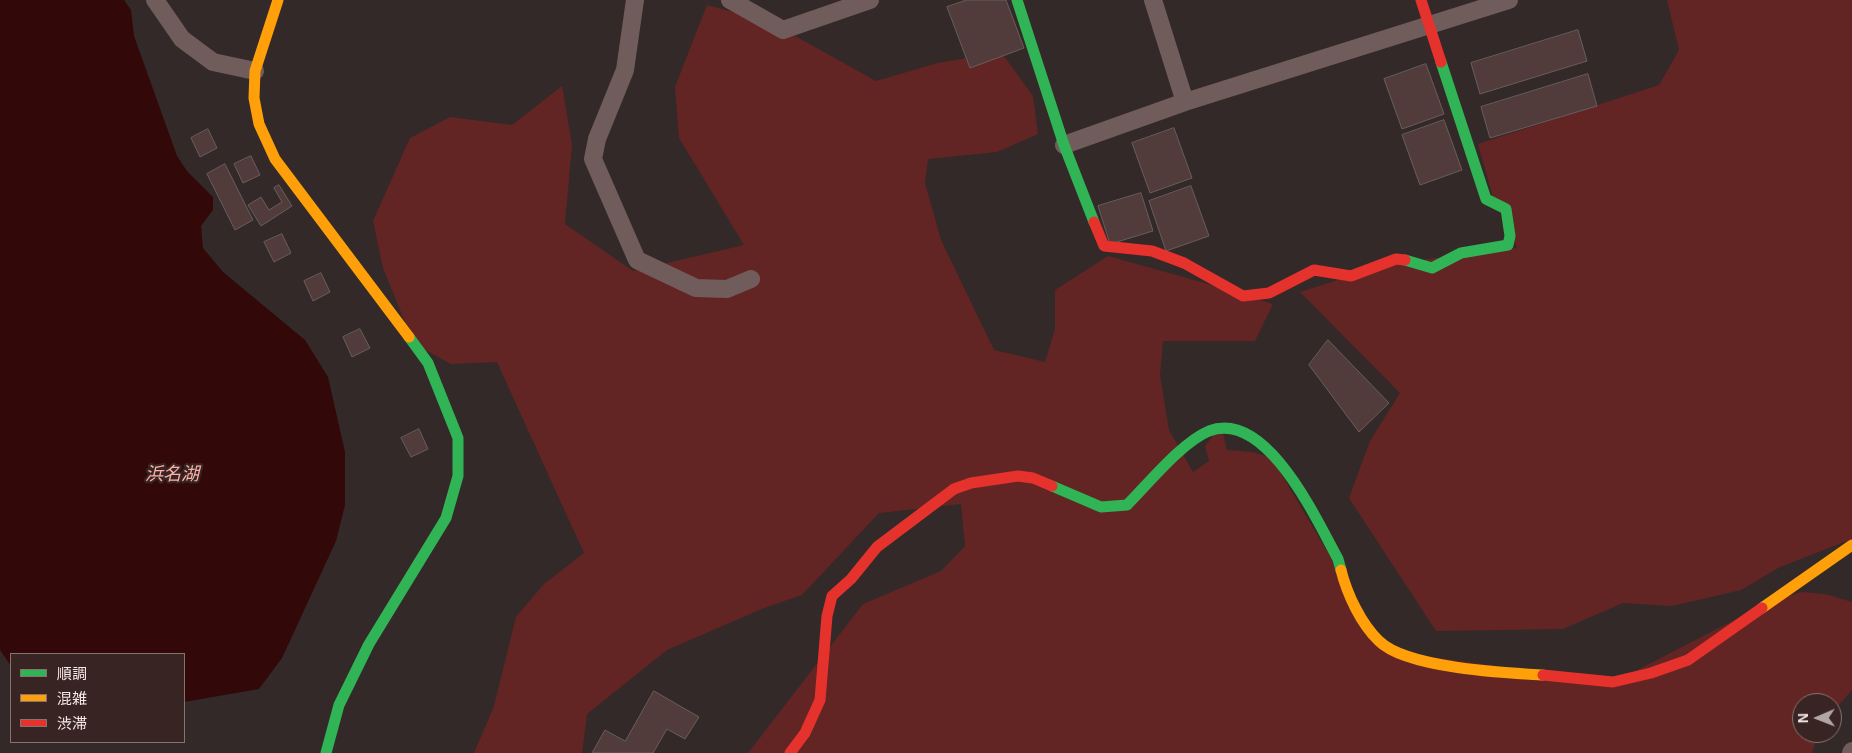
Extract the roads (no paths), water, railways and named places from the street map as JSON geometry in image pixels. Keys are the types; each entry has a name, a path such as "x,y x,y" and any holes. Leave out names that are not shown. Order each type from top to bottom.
{"street":[{"path":"155,0 182,39 213,62 255,71"},
{"path":"278,0 255,71 254,98 259,124 276,159 428,363 458,438 458,476 446,518 369,644 339,705 326,753"},
{"path":"635,0 625,70 598,139 594,159 637,260 696,288 727,289 751,279"},
{"path":"730,0 783,30 870,0"},
{"path":"1017,0 1064,145 1104,246 1152,251 1184,263 1231,291 1244,296 1258,296 1269,293 1314,270 1351,276 1368,268 1396,260 1411,260 1432,268 1451,256 1480,249 1501,248 1508,245 1510,236 1506,209 1486,199 1421,0"},
{"path":"1153,0 1185,102"},
{"path":"1064,145 1185,102 1509,0"},
{"path":"790,753 805,733 820,700 827,616 832,596 850,579 877,548 935,502 954,489 971,483 1018,476 1033,478 1101,507 1127,505 1190,442 1210,431 1224,429 1238,431 1272,453 1293,477 1338,559 1344,581 1360,615 1380,642 1404,656 1431,662 1496,673 1614,682 1651,673 1688,660 1852,545"}],"water":[{"name":"浜名湖","path":"0,0 124,0 131,10 134,36 177,156 187,171 213,197 213,210 201,226 203,248 223,272 305,340 328,377 345,452 345,505 336,541 282,658 259,689 185,702 185,653 10,653 10,665 0,650"}]}
